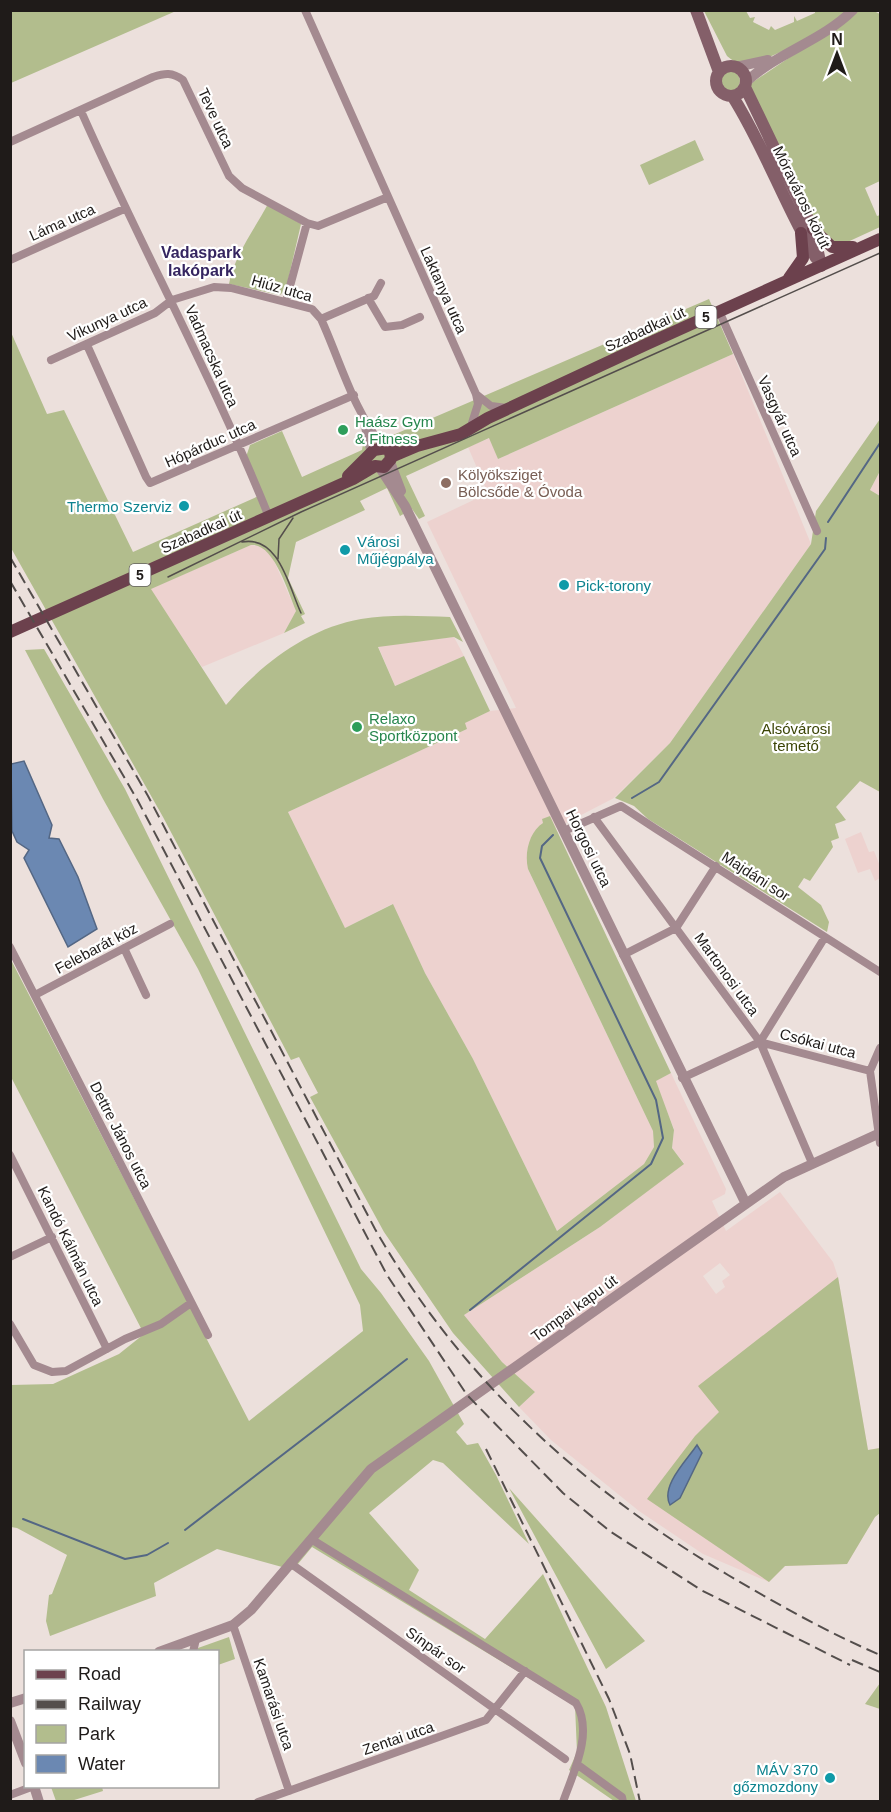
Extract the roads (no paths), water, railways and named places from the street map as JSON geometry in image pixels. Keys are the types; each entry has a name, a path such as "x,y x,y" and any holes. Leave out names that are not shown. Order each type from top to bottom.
{"main road":[{"path":"698,15 734,66 741,70 746,84 733,97 724,95 717,87 719,72 698,15"},
{"path":"719,72 734,66"},
{"name":"Móravárosi körút","path":"746,84 813,229 821,266"},
{"name":"Móravárosi körút","path":"733,97 751,126 801,233 821,266"},
{"path":"813,229 832,247 840,249 866,246"},
{"path":"787,281 803,258 801,233"},
{"name":"Szabadkai út","path":"381,457 461,434 488,418 880,239"},
{"name":"Szabadkai út","path":"10,632 338,484 381,457 488,418"}],"street":[{"name":"Laktanya utca","path":"305,10 476,394"},
{"path":"746,84 780,57 833,28 853,10"},
{"path":"734,66 780,57"},
{"name":"Teve utca","path":"10,142 165,73 175,74 183,80 224,167 235,182 307,223"},
{"name":"Vadmacska utca","path":"81,111 124,209 172,300 268,517"},
{"path":"286,301 307,223 318,226 334,221 388,197"},
{"name":"Láma utca","path":"10,260 124,209"},
{"path":"321,319 374,296 381,283"},
{"name":"Hiúz utca","path":"172,300 221,286 312,309 321,319 381,457"},
{"path":"368,298 385,327 402,326 420,317"},
{"name":"Vikunya utca","path":"51,360 155,313 172,300"},
{"name":"Vasgyár utca","path":"719,311 817,531"},
{"name":"Hópárduc utca","path":"87,345 150,483 354,395"},
{"path":"476,394 490,406 510,408"},
{"path":"472,423 478,404 476,394"},
{"name":"Hiúz utca","path":"361,410 375,437 381,457"},
{"name":"Horgosi utca","path":"381,457 682,1078 746,1204"},
{"name":"Majdáni sor","path":"594,817 617,806 628,808 656,829 880,972"},
{"path":"564,831 594,817"},
{"name":"Martonosi utca","path":"594,817 760,1041 812,1163"},
{"path":"623,955 676,928 716,866"},
{"name":"Felebarát köz","path":"35,995 170,924"},
{"path":"682,1078 760,1041 825,937"},
{"name":"Dettre János utca","path":"10,947 208,1335"},
{"path":"124,948 146,995"},
{"name":"Csókai utca","path":"760,1041 870,1071"},
{"path":"880,1048 870,1071 880,1137"},
{"name":"Tompai kapu út","path":"233,1625 251,1610 371,1469 784,1177 812,1163 880,1137"},
{"name":"Kandó Kálmán utca","path":"10,1155 107,1349"},
{"path":"10,1257 52,1237"},
{"path":"10,1324 29,1359 42,1369 66,1371 161,1324 191,1303"},
{"path":"310,1539 569,1697 579,1709 582,1723 578,1765 563,1802"},
{"name":"Sínpár sor","path":"290,1563 565,1759"},
{"path":"165,1650 233,1625"},
{"name":"Kamarási utca","path":"233,1625 290,1791"},
{"path":"193,1650 196,1639"},
{"name":"Zentai utca","path":"258,1802 472,1727 486,1720 497,1710 525,1671"},
{"path":"10,1721 24,1758"},
{"path":"578,1765 622,1797 623,1802"},
{"path":"10,1794 28,1788"}],"water":[{"path":"24,761 52,825 49,838 59,839 78,877 97,929 68,947 24,858 29,850 17,842 12,831 11,764"},
{"path":"697,1445 702,1453 680,1498 670,1505 668,1498 672,1482"}],"waterway":[{"path":"828,522 880,443"},
{"path":"632,798 659,782 825,549 826,538"},
{"path":"470,1310 651,1164 663,1138 656,1100 540,858 542,846 553,835"},
{"path":"185,1530 407,1359"},
{"path":"23,1519 125,1559 147,1555 168,1543"}],"tram line":[{"path":"168,577 301,512 880,253"},
{"path":"278,559 279,539 293,518"},
{"path":"242,542 255,542 265,546 274,555 287,577 301,613"}],"railway":[{"path":"10,557 148,796 375,1229 409,1283 446,1334 485,1381 528,1425 622,1505 746,1586 880,1655"},
{"path":"10,581 138,801 387,1275 467,1395 563,1493 611,1532 701,1590 850,1665"},
{"path":"486,1449 609,1699 630,1754 640,1802"},
{"path":"852,1660 880,1672"}],"place":[{"name":"Haász Gym & Fitness","path":"343,430"},
{"name":"Kölyöksziget Bölcsőde & Óvoda","path":"446,483"},
{"name":"Thermo Szerviz","path":"184,506"},
{"name":"Városi Műjégpálya","path":"345,550"},
{"name":"Pick-torony","path":"564,585"},
{"name":"Relaxo Sportközpont","path":"357,727"},
{"name":"MÁV 370 gőzmozdony","path":"830,1778"}],"district":[{"name":"Vadaspark lakópark","path":"201,261"}],"park label":[{"name":"Alsóvárosi temető","path":"796,736"}]}
